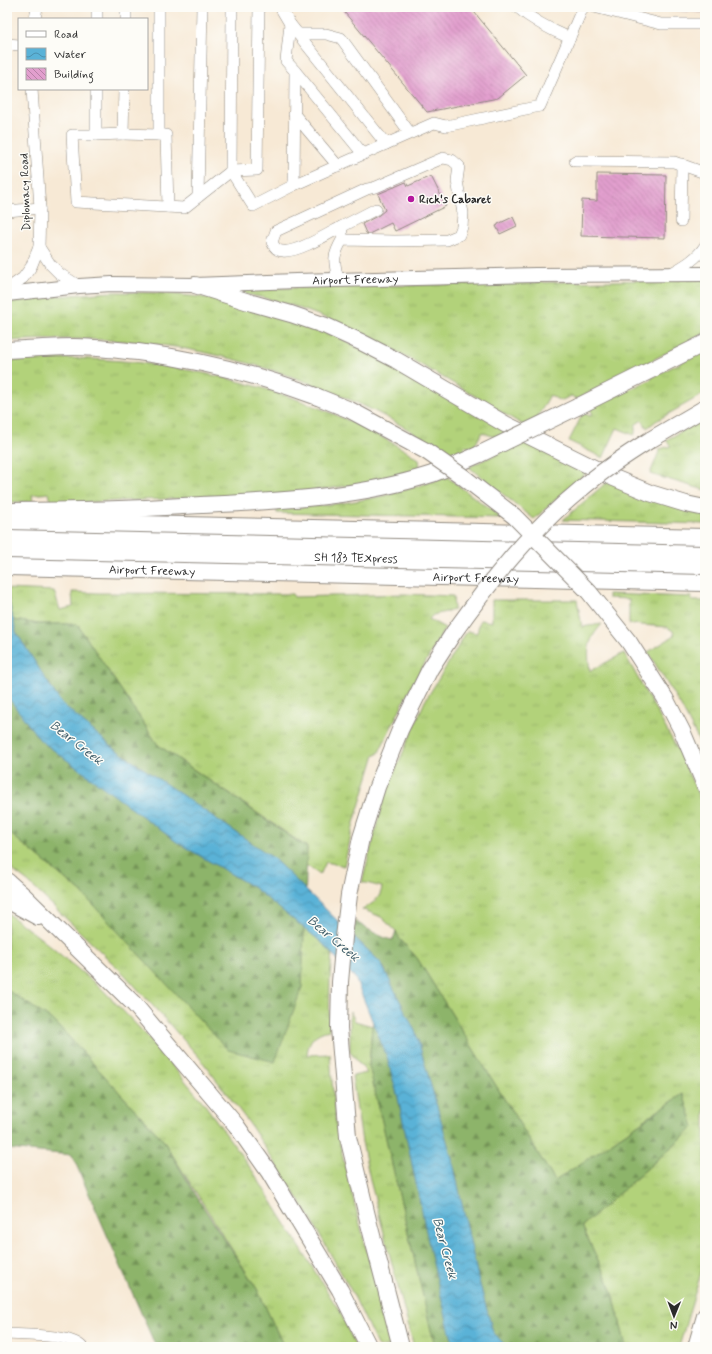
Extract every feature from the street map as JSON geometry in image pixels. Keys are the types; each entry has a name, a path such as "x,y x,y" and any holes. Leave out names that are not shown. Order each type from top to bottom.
{"highway":[{"path":"195,285 326,326 396,360 505,424 614,478 650,493 705,508"},
{"path":"7,521 116,510 249,503 336,495 403,482 433,473 480,454 577,408 705,343"},
{"path":"7,350 74,347 110,349 178,358 214,365 284,384 350,410 426,451 462,476 514,516 589,592 629,642 665,698 682,731 705,785"},
{"path":"401,1347 348,1137 342,1068 339,1028 340,982 344,937 354,867 360,838 377,787 400,730 430,669 487,586 546,520 581,489 617,461 705,408"},
{"path":"7,511 45,517 705,537"},
{"name":"SH 183 TEXpress","path":"7,538 52,545 705,566"},
{"name":"SH 183 TEXpress","path":"7,550 52,545 705,554"},
{"name":"Airport Freeway","path":"7,567 705,583"},
{"path":"7,881 134,1004 236,1125 269,1172 340,1290 369,1347"},
{"path":"7,900 55,927"},
{"path":"696,1347 705,1316"},
{"path":"701,1347 705,1336"}],"main road":[{"name":"Airport Freeway","path":"7,294 112,284 195,285 536,275 705,274"}],"street":[{"path":"35,18 37,7"},
{"path":"97,7 97,18"},
{"path":"126,7 126,18"},
{"path":"159,135 160,7"},
{"path":"198,197 202,7"},
{"path":"232,7 231,171 252,206 294,185 434,122 446,126 540,106 583,7"},
{"path":"168,207 166,134 72,135 76,202 184,208 231,171 257,170 259,7"},
{"path":"280,7 290,24 386,144"},
{"path":"516,7 553,30 570,38"},
{"path":"594,7 661,24 705,24"},
{"path":"290,24 286,61 363,154"},
{"path":"298,34 326,34 341,38 410,133"},
{"path":"7,44 18,45"},
{"path":"294,185 295,71"},
{"name":"Diplomacy Road","path":"7,289 23,278 31,266 40,247 40,208 32,90"},
{"path":"96,90 96,135"},
{"path":"123,134 124,90"},
{"path":"294,114 338,166"},
{"path":"342,240 395,242 447,240 459,235 462,227 463,213 457,181 460,166 452,160 443,158 367,189 276,231 272,242 274,248 282,252 293,251 376,209"},
{"path":"575,161 674,162 705,173"},
{"path":"681,221 682,164"},
{"path":"7,211 40,208"},
{"path":"338,280 334,261 335,253 342,240 341,227"},
{"path":"668,275 690,261 701,252 705,246"},
{"name":"Diplomacy Road","path":"40,247 50,264 60,274 79,286"},
{"path":"7,1334 64,1338 78,1343 82,1347"}],"shaded area":[{"path":"643,7 705,7 705,13 653,9"}],"green space":[{"path":"705,279 705,333 577,399 571,396 560,401 550,395 535,421 525,426 435,373 342,325 277,301 244,294 241,292 241,289"},
{"path":"112,292 162,293 209,298 240,304 333,334 512,432 499,439 482,432 473,449 465,446 465,451 453,456 388,418 360,404 301,380 208,353 177,347 129,341 42,339 7,341 7,303 59,296"},
{"path":"705,350 705,393 656,421 647,428 642,420 635,425 634,435 617,428 603,458 569,441 583,413 590,416 593,415 590,408 652,379 651,378"},
{"path":"62,358 119,361 162,366 208,374 271,391 363,427 419,459 420,470 370,483 287,494 67,503 51,502 49,493 32,495 33,502 7,502 7,361"},
{"path":"705,419 705,490 650,474 660,449 671,446 666,440"},
{"path":"526,440 586,473 534,519 469,467"},
{"path":"447,477 502,518 277,513 277,509 332,504 387,495"},
{"path":"608,481 705,513 705,524 563,520"},
{"path":"7,589 54,591 60,610 73,607 72,592 292,594 294,597 404,594 453,596 454,610 433,615 429,619 445,628 408,693 378,754 375,754 354,823 344,866 326,862 320,875 306,865 307,847 158,745 77,624 39,624 13,620"},
{"path":"608,594 691,597 692,601 705,601 705,753 682,708 648,652 674,636 673,631 667,627 629,624 629,599 608,598"},
{"path":"492,600 577,600 582,627 602,624 593,635 589,646 588,657 590,671 624,653 679,752 705,810 705,1259 679,1347 626,1347 612,1290 582,1226 694,1127 683,1094 555,1181 417,958 399,938 396,931 381,917 362,909 378,898 382,887 362,882 384,798 398,764 425,701 467,631 477,633 480,620 492,622"},
{"path":"7,619 39,624 77,624 158,745 307,848 302,987 275,1062 228,1050 80,891 7,831"},
{"path":"7,831 80,891 302,987 304,928 332,953 329,1030 316,1035 313,1038 309,1045 307,1055 330,1054 335,1119 344,1163 392,1347 378,1347 353,1294 307,1212 249,1123 199,1057 125,975 28,882 7,866"},
{"path":"7,913 39,937 102,989 149,1038 203,1102 254,1173 340,1312 356,1347 284,1347 257,1289 163,1140 55,1022 7,990"},
{"path":"355,921 385,938 393,940 396,931 399,938 417,958 555,1181 683,1094 694,1127 582,1226 612,1290 626,1347 435,1347 369,1066 372,1026 386,971 381,963 353,935"},
{"path":"7,990 55,1022 163,1140 200,1202 257,1289 284,1347 156,1347 72,1155 7,1149"},
{"path":"350,1011 355,1021 372,1026 369,1065 435,1347 414,1347 371,1184 362,1142 352,1076 367,1073 350,1052"}],"water":[{"name":"Bear Creek","path":"7,593 16,632 61,703 112,747 272,857 381,963 416,1033 453,1162 478,1277 493,1332 507,1347 455,1347 450,1333 431,1255 398,1098 387,1057 355,978 320,941 253,887 178,843 40,740 7,696"}],"building":[{"path":"340,7 470,7 526,75 498,98 427,112"},
{"path":"597,174 666,175 665,238 581,236 582,200 597,201"},
{"name":"Rick's Cabaret","path":"431,176 446,206 395,231 391,223 369,234 366,233 362,224 385,210 378,194 406,182 408,186"},
{"path":"513,217 517,226 500,234 496,226"}],"place":[{"name":"Rick's Cabaret","path":"411,199"}]}
